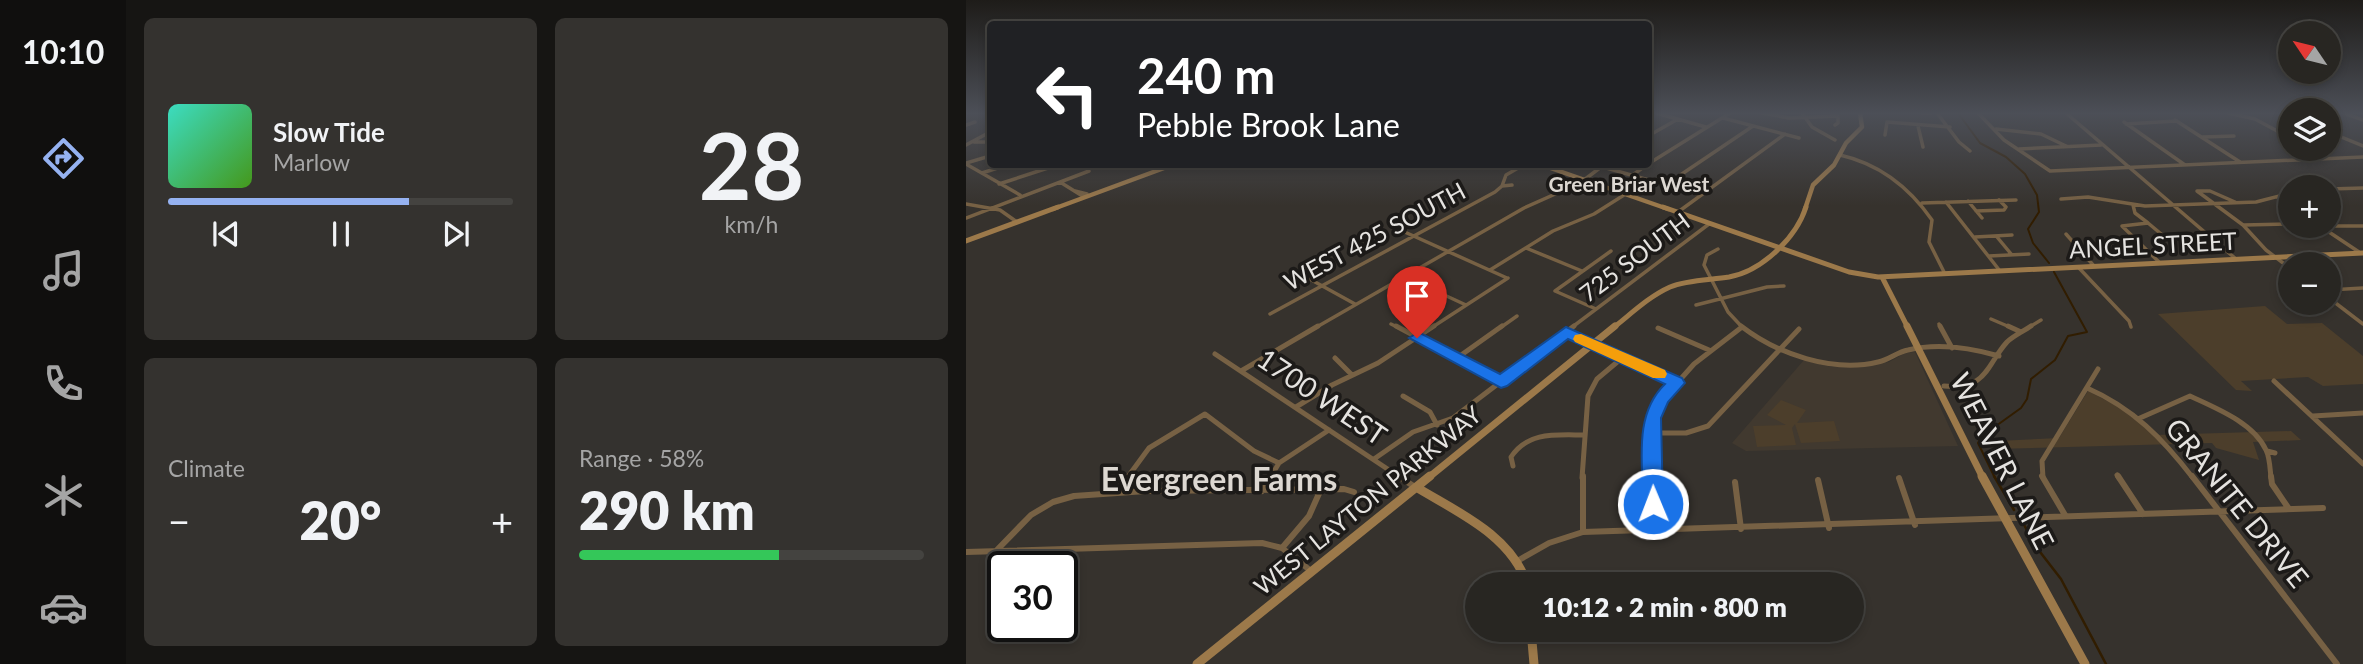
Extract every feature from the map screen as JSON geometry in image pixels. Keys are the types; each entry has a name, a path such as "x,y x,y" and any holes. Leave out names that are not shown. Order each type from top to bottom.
{"main road":[{"name":"WEST LAYTON PARKWAY","path":"1197,664 1660,291 1753,269 1800,225 1813,185 1834,165 1846,144"},
{"path":"966,241 1164,168"},
{"name":"ANGEL STREET","path":"1549,168 1849,272 1882,277 2362,253"},
{"name":"WEAVER LANE","path":"1882,277 1919,350 1941,386 2003,518 2085,664"},
{"name":"1700 WEST","path":"1416,487 1504,545 1519,560"},
{"path":"1519,560 1523,572"},
{"path":"1532,642 1534,664"}],"street":[{"path":"1652,161 1680,144"},
{"path":"1667,184 1726,144"},
{"path":"1677,213 1771,144"},
{"path":"1961,144 1970,151"},
{"path":"2010,144 2050,171 2363,157"},
{"path":"2155,144 2186,165"},
{"path":"2212,144 2241,163"},
{"path":"2018,149 2101,145 2236,259"},
{"path":"1840,155 1864,161 1913,193 1932,220 1927,236 1929,245 1945,274"},
{"path":"966,164 987,157"},
{"path":"966,164 1021,195"},
{"path":"982,174 999,168"},
{"path":"999,184 1048,168"},
{"name":"WEST 425 SOUTH","path":"1270,314 1486,197 1502,186 1503,177 1518,168"},
{"path":"1241,371 1524,208 1573,186 1601,168"},
{"path":"1611,168 1701,195"},
{"path":"1633,174 1642,168"},
{"path":"966,218 1089,171"},
{"path":"1059,182 1080,197 1085,197"},
{"path":"1502,186 1512,185"},
{"path":"2341,189 2363,188"},
{"path":"2236,203 2208,190 2197,191 2243,225 2278,259"},
{"path":"1490,270 1553,231 1594,214 1625,195"},
{"path":"2061,199 2069,196 2088,197 2133,205 2172,205 2236,203 2277,197"},
{"path":"1976,211 2004,210 2006,207 1999,199"},
{"path":"1921,203 2016,200"},
{"path":"1967,201 1982,218"},
{"path":"1946,202 2000,271"},
{"path":"966,204 992,208 1018,222"},
{"path":"2133,205 2135,213 2166,238 2208,235"},
{"path":"2148,223 2122,225 2160,263"},
{"name":"725 SOUTH","path":"1374,459 1413,432 1453,418 1710,224"},
{"path":"2243,225 2278,225"},
{"path":"2341,226 2363,226"},
{"path":"1296,407 1378,363 1508,278 1398,229"},
{"path":"2066,234 2094,267"},
{"path":"1974,237 2012,235"},
{"path":"1996,236 2012,255"},
{"path":"2339,238 2362,253"},
{"path":"1525,248 1582,271"},
{"path":"1718,249 1704,260 1722,299 1742,327 1782,348 1820,362 1838,365 1870,363 1888,359 1899,352 1952,348 1975,348 1999,356"},
{"path":"1596,309 1555,290 1611,251"},
{"path":"1989,256 2029,254"},
{"path":"2079,267 2129,321 2131,327"},
{"path":"1306,277 1356,304"},
{"path":"1696,305 1772,286 1784,286"},
{"path":"2341,289 2363,288"},
{"path":"1440,293 1466,305"},
{"path":"2341,307 2362,322"},
{"path":"1457,358 1517,316"},
{"path":"1991,319 2021,332"},
{"path":"1941,386 1955,386 1985,377 2008,341 2041,320"},
{"path":"1391,324 1501,382"},
{"path":"1939,324 1952,348"},
{"path":"1653,531 1654,409 1709,351 1742,327"},
{"path":"1658,328 1709,351"},
{"path":"1652,433 1686,433 1708,426 1799,329"},
{"path":"1566,332 1676,383"},
{"name":"1700 WEST","path":"1214,354 1416,487"},
{"path":"1335,358 1352,375"},
{"path":"1583,532 1581,498 1591,388 1622,358"},
{"path":"2065,516 2046,485 2041,468 2045,454 2098,369"},
{"path":"2274,382 2363,464"},
{"name":"GRANITE DRIVE","path":"2087,388 2113,400 2140,418 2168,445 2337,664"},
{"path":"1403,396 1430,412 1437,425"},
{"path":"2140,418 2190,396 2233,417 2254,433 2267,451 2272,484 2290,509"},
{"path":"2312,416 2363,413"},
{"path":"1116,493 1149,448 1205,414 1254,451 1279,463"},
{"path":"1261,492 1279,463 1330,430"},
{"path":"1513,466 1511,457 1515,449 1530,439 1544,435 1585,435"},
{"path":"2267,451 2275,453"},
{"path":"2117,475 2143,514"},
{"path":"1899,478 1915,524"},
{"path":"1818,480 1829,528"},
{"path":"1735,482 1741,529"},
{"path":"996,551 1023,522 1053,502 1074,496 1321,489 1354,492"},
{"path":"1282,548 1309,516 1321,489"},
{"path":"1519,560 1549,543 1583,532 1829,528 2003,518 2323,508"},
{"path":"1025,551 1262,543 1282,548 1312,571"},
{"path":"966,552 987,552"}],"shaded area":[{"path":"2265,306 2287,324 2322,323 2363,356 2363,384 2323,386 2308,377 2241,381 2252,391 2236,390 2158,314"},
{"path":"1915,352 1958,446 1746,451 1732,443 1804,360 1832,367 1866,366 1889,362 1905,353"},
{"path":"2088,391 2121,408 2155,435 2291,431 2301,440 2253,442 2259,460 2216,448 2212,443 1993,449 1997,441 2059,438"},
{"path":"1781,400 1806,410 1797,423 1834,421 1840,441 1801,443 1795,424 1792,428 1796,445 1757,447 1753,426 1786,425 1767,415"}],"waterway":[{"path":"1982,144 2006,157 2025,174 2037,195 2039,212 2028,229 2033,243 2049,263"},
{"path":"1994,476 1978,443 1982,436 2021,408 2027,399 2031,379 2055,360 2068,336 2087,332 2054,272"},
{"path":"1994,476 2014,510"},
{"path":"2023,523 2037,548 2061,579 2106,664"}],"slow traffic":[{"path":"1581,339 1659,374"}],"district":[{"name":"Green Briar West","path":"1629,185"},
{"name":"Evergreen Farms","path":"1219,480"}],"route":[{"path":"1417,338 1501,382 1566,332 1676,383 1660,399 1652,418 1653,504"}]}
